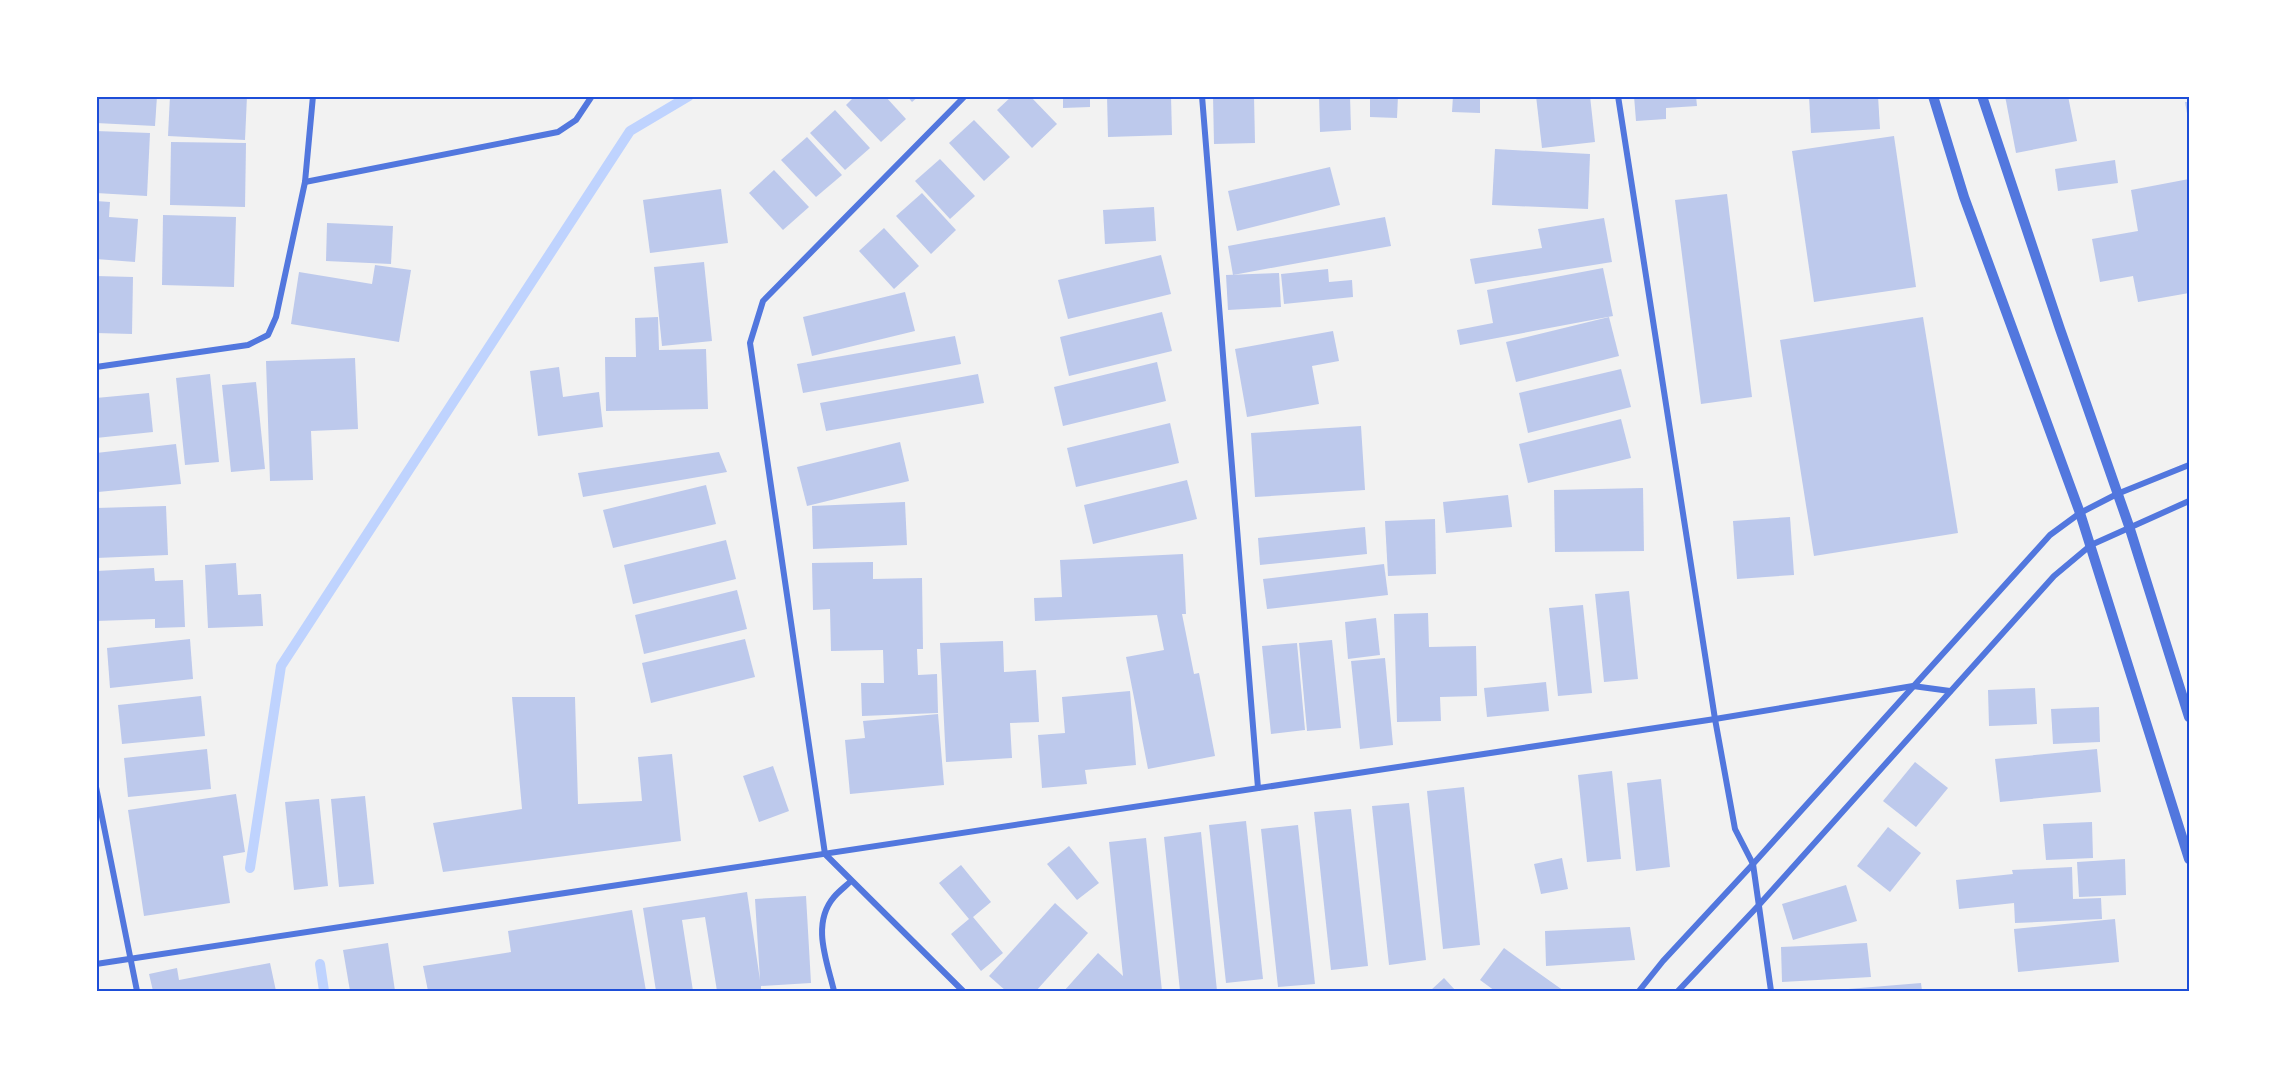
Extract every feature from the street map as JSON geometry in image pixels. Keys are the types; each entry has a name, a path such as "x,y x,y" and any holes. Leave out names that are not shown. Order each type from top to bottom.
{"street":[{"path":"96,367 249,345 268,334 276,317 305,182 313,96"},
{"path":"305,182 558,132 576,120 592,96"},
{"path":"963,991 825,854 750,343 763,301 965,96"},
{"path":"1202,96 1258,788"},
{"path":"1618,96 1716,719 1735,829 1754,864 1771,991"},
{"path":"1933,96 1964,197 2091,545 2189,858"},
{"path":"1983,96 2128,526 2189,717"},
{"path":"1640,991 1663,962 2050,535 2080,513 2117,494 2189,465"},
{"path":"1678,991 1758,906 2054,576 2091,545 2128,526 2189,501"},
{"path":"96,964 1716,719 1913,686 1950,692"},
{"path":"96,787 137,991"},
{"path":"834,991 823,947 823,919 834,897 851,881"}],"building":[{"path":"96,96 157,96 155,126 96,123"},
{"path":"170,96 247,96 245,140 168,136"},
{"path":"855,96 885,96 906,119 881,142 846,105"},
{"path":"907,96 919,96 912,102"},
{"path":"1012,96 1030,96 1057,124 1032,148 997,110"},
{"path":"1063,96 1090,96 1090,107 1063,108"},
{"path":"1107,96 1171,96 1172,135 1108,137"},
{"path":"1213,96 1254,96 1255,143 1214,144"},
{"path":"1319,96 1350,96 1351,130 1320,132"},
{"path":"1370,96 1398,96 1397,118 1370,117"},
{"path":"1453,96 1480,96 1480,113 1452,112"},
{"path":"1536,96 1590,96 1595,142 1542,148"},
{"path":"1634,96 1696,96 1697,106 1666,108 1666,119 1636,121"},
{"path":"1809,96 1878,96 1880,129 1811,133"},
{"path":"2005,96 2068,96 2077,141 2016,153"},
{"path":"2185,102 2189,102 2189,119 2188,119"},
{"path":"835,110 870,148 845,170 810,133"},
{"path":"974,120 1010,157 984,181 949,143"},
{"path":"96,131 150,133 147,196 96,193"},
{"path":"1894,136 1916,287 1814,302 1792,151"},
{"path":"807,137 842,175 816,197 781,160"},
{"path":"171,142 246,143 245,207 170,205"},
{"path":"1495,149 1590,154 1588,209 1492,205"},
{"path":"940,159 975,196 950,219 915,181"},
{"path":"2115,160 2118,183 2058,191 2055,169"},
{"path":"1330,167 1340,205 1237,231 1228,191"},
{"path":"774,170 809,207 783,230 749,193"},
{"path":"2189,179 2189,293 2138,302 2133,276 2100,282 2092,239 2138,231 2131,190"},
{"path":"721,189 728,243 650,253 643,200"},
{"path":"922,193 956,230 931,254 896,216"},
{"path":"1727,194 1752,397 1701,404 1675,200"},
{"path":"96,201 110,202 109,217 138,219 135,262 96,259"},
{"path":"1154,207 1156,241 1105,244 1103,210"},
{"path":"163,215 236,217 234,287 162,285"},
{"path":"1385,217 1391,246 1233,275 1228,246"},
{"path":"1604,218 1612,262 1475,284 1470,259 1542,248 1538,229"},
{"path":"327,223 393,226 391,264 326,261"},
{"path":"884,228 919,266 894,289 859,251"},
{"path":"1161,255 1171,294 1068,319 1058,280"},
{"path":"704,262 712,341 662,346 654,267"},
{"path":"375,265 411,270 399,342 291,324 299,272 372,284"},
{"path":"1603,268 1613,316 1460,345 1457,330 1493,323 1487,290"},
{"path":"1328,269 1329,282 1352,280 1353,297 1284,304 1281,274"},
{"path":"1279,273 1281,307 1228,310 1226,275"},
{"path":"96,276 133,277 132,334 96,333"},
{"path":"905,292 915,331 812,356 803,317"},
{"path":"1162,312 1172,351 1069,376 1060,337"},
{"path":"658,317 659,350 706,349 708,409 606,411 605,357 636,357 635,318"},
{"path":"1609,317 1619,356 1516,382 1506,342"},
{"path":"1923,317 1958,533 1814,556 1780,340"},
{"path":"1333,331 1339,361 1312,366 1319,404 1247,417 1235,349"},
{"path":"955,336 961,364 803,393 797,364"},
{"path":"355,358 358,429 311,431 313,480 270,481 266,361"},
{"path":"1157,362 1166,401 1063,426 1054,387"},
{"path":"559,367 563,397 599,392 603,427 538,436 530,371"},
{"path":"1621,369 1631,407 1528,433 1519,393"},
{"path":"210,374 219,462 185,465 176,378"},
{"path":"978,374 984,403 826,431 820,403"},
{"path":"256,382 265,469 231,472 222,385"},
{"path":"149,393 153,432 96,438 96,398"},
{"path":"1621,419 1631,458 1528,483 1519,444"},
{"path":"1170,423 1179,463 1076,487 1067,448"},
{"path":"1361,426 1365,490 1255,497 1251,433"},
{"path":"900,442 909,481 807,506 797,467"},
{"path":"176,444 181,484 98,492 96,453"},
{"path":"719,452 727,472 583,497 578,473"},
{"path":"1187,480 1197,519 1093,544 1084,505"},
{"path":"706,485 716,524 613,548 603,510"},
{"path":"1643,488 1644,551 1555,552 1554,490"},
{"path":"1508,495 1512,527 1446,533 1443,502"},
{"path":"905,502 907,545 813,549 812,506"},
{"path":"166,506 168,555 96,558 96,508"},
{"path":"1790,517 1794,575 1737,579 1733,521"},
{"path":"1435,519 1436,574 1388,576 1385,521"},
{"path":"1365,527 1367,554 1260,565 1258,538"},
{"path":"726,540 736,579 633,604 624,565"},
{"path":"1183,554 1186,614 1182,614 1194,674 1199,673 1215,756 1148,769 1126,657 1164,650 1157,615 1035,621 1034,598 1062,597 1060,560"},
{"path":"873,562 873,579 922,578 923,649 917,649 918,675 937,674 938,713 862,716 861,683 884,683 883,650 831,651 830,609 813,610 812,563"},
{"path":"236,563 238,595 261,594 263,626 208,628 205,565"},
{"path":"1384,564 1388,595 1267,609 1263,579"},
{"path":"154,568 155,581 183,580 185,627 155,628 155,619 96,621 96,571"},
{"path":"737,590 747,629 644,654 635,615"},
{"path":"1629,591 1638,679 1604,682 1595,594"},
{"path":"1583,605 1592,693 1558,696 1549,608"},
{"path":"1428,613 1429,647 1476,646 1477,696 1440,697 1441,721 1397,722 1394,614"},
{"path":"1376,618 1380,655 1348,659 1345,622"},
{"path":"190,639 193,679 110,688 107,648"},
{"path":"745,639 755,677 651,703 642,663"},
{"path":"1332,640 1341,728 1307,731 1299,643"},
{"path":"1003,641 1004,672 1036,670 1039,722 1010,723 1012,758 946,762 940,643"},
{"path":"1297,643 1305,730 1271,734 1262,646"},
{"path":"1385,658 1393,745 1360,749 1351,661"},
{"path":"1546,682 1549,711 1487,717 1484,688"},
{"path":"2035,688 2037,724 1989,726 1988,690"},
{"path":"1130,691 1136,765 1085,770 1087,784 1042,788 1038,735 1065,733 1062,697"},
{"path":"201,696 205,736 122,744 118,705"},
{"path":"512,697 575,697 578,804 642,801 638,757 672,754 681,841 443,872 433,823 522,809"},
{"path":"2099,707 2100,742 2053,744 2051,709"},
{"path":"938,714 944,785 850,794 845,740 865,738 863,721"},
{"path":"207,749 211,789 128,797 124,758"},
{"path":"2097,749 2101,792 2000,802 1995,759"},
{"path":"1915,762 1948,788 1916,827 1883,801"},
{"path":"773,766 789,811 759,822 743,776"},
{"path":"1612,771 1621,859 1587,862 1578,775"},
{"path":"1661,779 1670,867 1636,871 1627,783"},
{"path":"1464,787 1480,945 1443,949 1427,791"},
{"path":"236,794 245,852 223,856 230,903 144,916 128,810"},
{"path":"365,796 374,884 339,887 331,799"},
{"path":"319,799 328,886 294,890 285,802"},
{"path":"1409,803 1426,960 1389,965 1372,806"},
{"path":"1351,809 1368,966 1331,970 1314,812"},
{"path":"1246,821 1263,979 1226,983 1209,825"},
{"path":"2092,822 2093,858 2046,860 2043,824"},
{"path":"1298,825 1315,984 1278,987 1261,829"},
{"path":"1888,827 1921,853 1890,892 1857,866"},
{"path":"1201,832 1217,991 1180,991 1164,837"},
{"path":"1146,838 1162,991 1064,991 1098,953 1123,976 1109,842"},
{"path":"1069,846 1099,883 1077,900 1047,864"},
{"path":"1562,858 1568,889 1541,894 1534,864"},
{"path":"2125,859 2126,895 2079,897 2077,862"},
{"path":"961,865 991,902 973,917 1003,953 981,971 951,934 969,919 939,883"},
{"path":"2072,867 2073,899 2101,898 2102,919 2015,923 2014,903 1959,909 1956,880 2013,874 2012,870"},
{"path":"1846,885 1857,921 1793,940 1782,904"},
{"path":"747,892 760,980 755,899 806,896 811,983 761,986 761,991 717,991 705,917 682,920 693,991 656,991 643,908"},
{"path":"1055,903 1088,933 1036,991 1006,991 989,976"},
{"path":"632,910 646,991 428,991 423,966 511,952 508,931"},
{"path":"2115,919 2119,962 2018,972 2014,929"},
{"path":"1630,927 1635,960 1546,966 1545,931"},
{"path":"388,943 395,991 350,991 343,950"},
{"path":"1867,943 1871,977 1782,982 1781,947"},
{"path":"1504,948 1564,991 1495,991 1480,980"},
{"path":"270,963 276,991 153,991 149,974 177,968 179,980"},
{"path":"1444,978 1456,991 1430,991"},
{"path":"1921,983 1922,991 1848,991 1848,989"}],"waterway":[{"path":"250,868 281,666 630,131 689,96"},
{"path":"320,964 324,991"}]}
